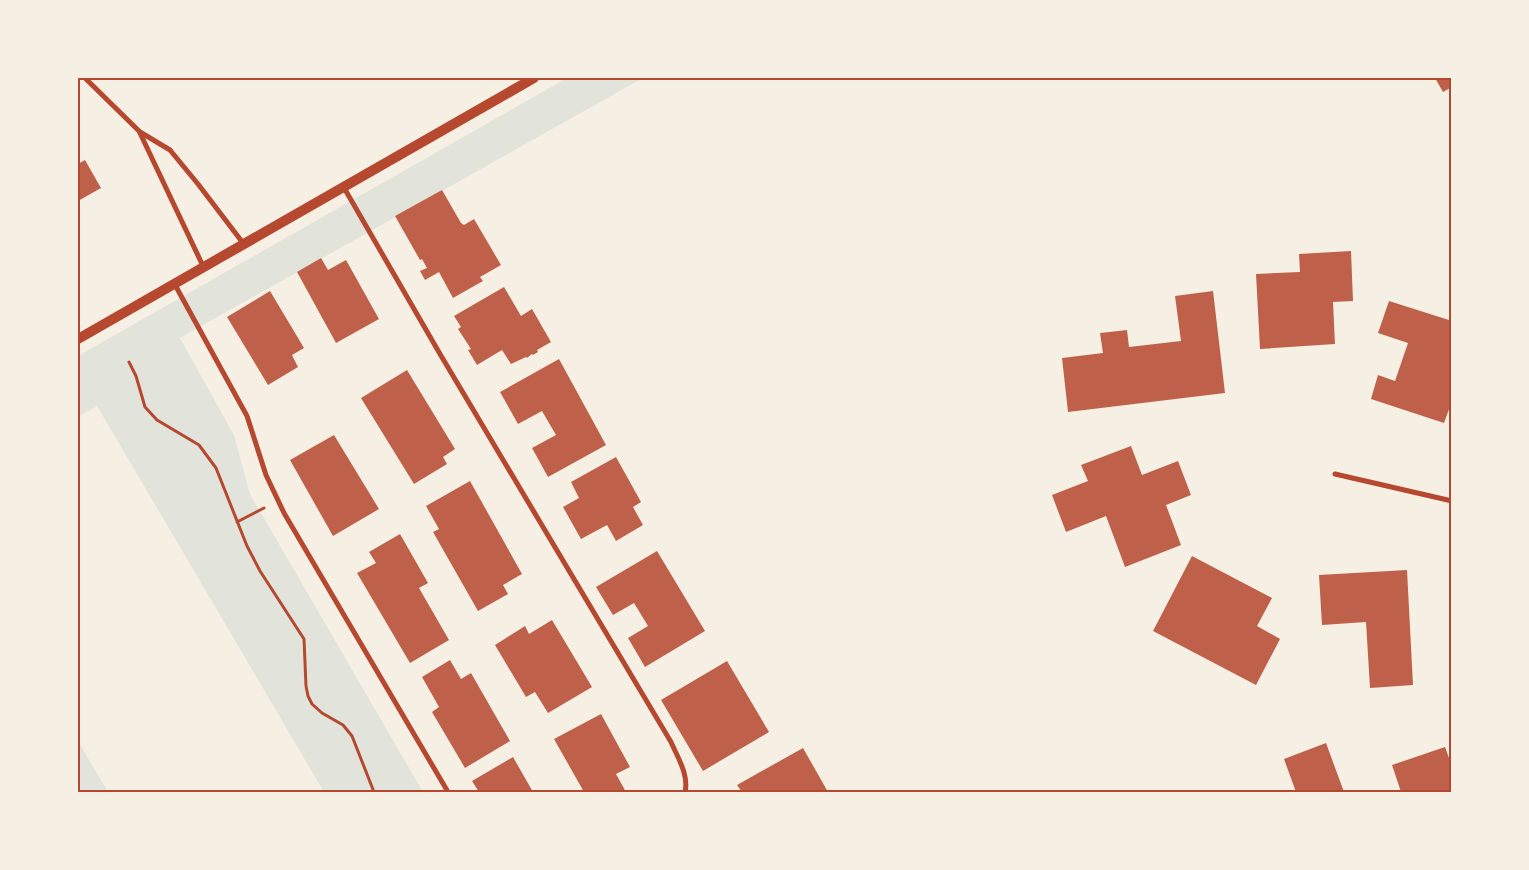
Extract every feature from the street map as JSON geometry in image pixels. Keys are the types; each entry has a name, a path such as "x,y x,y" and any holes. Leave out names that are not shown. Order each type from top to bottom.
{"main road":[{"path":"78,339 534,78"}],"street":[{"path":"85,78 140,132 170,150 198,184 242,244"},
{"path":"140,132 203,266"},
{"path":"343,186 445,362 671,742 684,772 685,792"},
{"path":"174,283 247,416 266,475 278,501 448,792"},
{"path":"1335,474 1452,501"}],"path":[{"path":"129,362 136,376 145,407 157,420 200,445 216,468 247,546 260,571 304,639 308,696 312,704 322,713 343,725 352,736 374,792"},
{"path":"238,522 278,501"}],"shaded area":[{"path":"567,78 643,78 180,338 234,435 250,494 423,792 324,792 97,406 78,417 78,356"},
{"path":"78,741 108,792 78,792"}],"building":[{"path":"1435,78 1452,78 1452,87 1443,92"},
{"path":"85,160 101,188 78,201 78,164"},
{"path":"442,190 461,223 464,225 474,219 501,265 480,277 483,281 453,298 439,272 425,280 420,271 427,268 422,259 420,260 395,216"},
{"path":"1351,251 1353,301 1333,302 1335,344 1260,349 1256,274 1300,272 1299,254"},
{"path":"321,258 328,270 346,260 379,319 336,343 297,272"},
{"path":"504,287 521,316 532,309 551,342 537,350 538,352 533,355 511,364 502,350 477,365 468,350 471,349 458,329 461,327 454,316"},
{"path":"270,291 304,348 292,355 298,367 268,385 227,317"},
{"path":"1213,291 1225,393 1068,412 1062,358 1103,353 1100,333 1127,330 1129,347 1181,341 1175,296"},
{"path":"1389,301 1452,321 1452,401 1444,423 1371,399 1378,375 1395,381 1408,343 1378,333"},
{"path":"559,359 606,445 548,477 532,448 556,435 542,411 518,424 500,392"},
{"path":"407,370 455,449 443,457 447,464 414,484 361,398"},
{"path":"334,435 379,509 333,536 290,460"},
{"path":"1131,446 1142,475 1178,461 1191,495 1166,505 1181,545 1125,567 1106,516 1066,532 1052,495 1088,481 1081,465"},
{"path":"616,457 641,502 633,507 643,525 616,541 607,525 581,539 563,507 579,498 571,482"},
{"path":"470,481 522,574 503,585 508,594 478,611 433,532 439,529 426,506"},
{"path":"400,534 428,583 419,588 449,640 410,663 357,573 376,563 369,552"},
{"path":"657,551 705,631 645,667 628,638 648,626 634,603 613,615 596,587"},
{"path":"1192,556 1272,598 1257,626 1280,639 1256,685 1153,631"},
{"path":"1407,570 1413,685 1370,688 1366,622 1322,625 1319,575"},
{"path":"552,620 592,687 548,713 535,692 526,697 495,645 525,626 529,634"},
{"path":"450,660 461,679 471,673 510,741 465,768 432,712 439,707 422,677"},
{"path":"727,661 769,732 703,771 661,700"},
{"path":"601,714 630,767 616,774 626,792 584,792 554,739"},
{"path":"1326,743 1344,792 1296,792 1284,759"},
{"path":"1445,747 1452,766 1452,792 1401,792 1392,765"},
{"path":"803,748 828,792 742,792 737,785"},
{"path":"513,757 533,792 479,792 472,781"}]}
